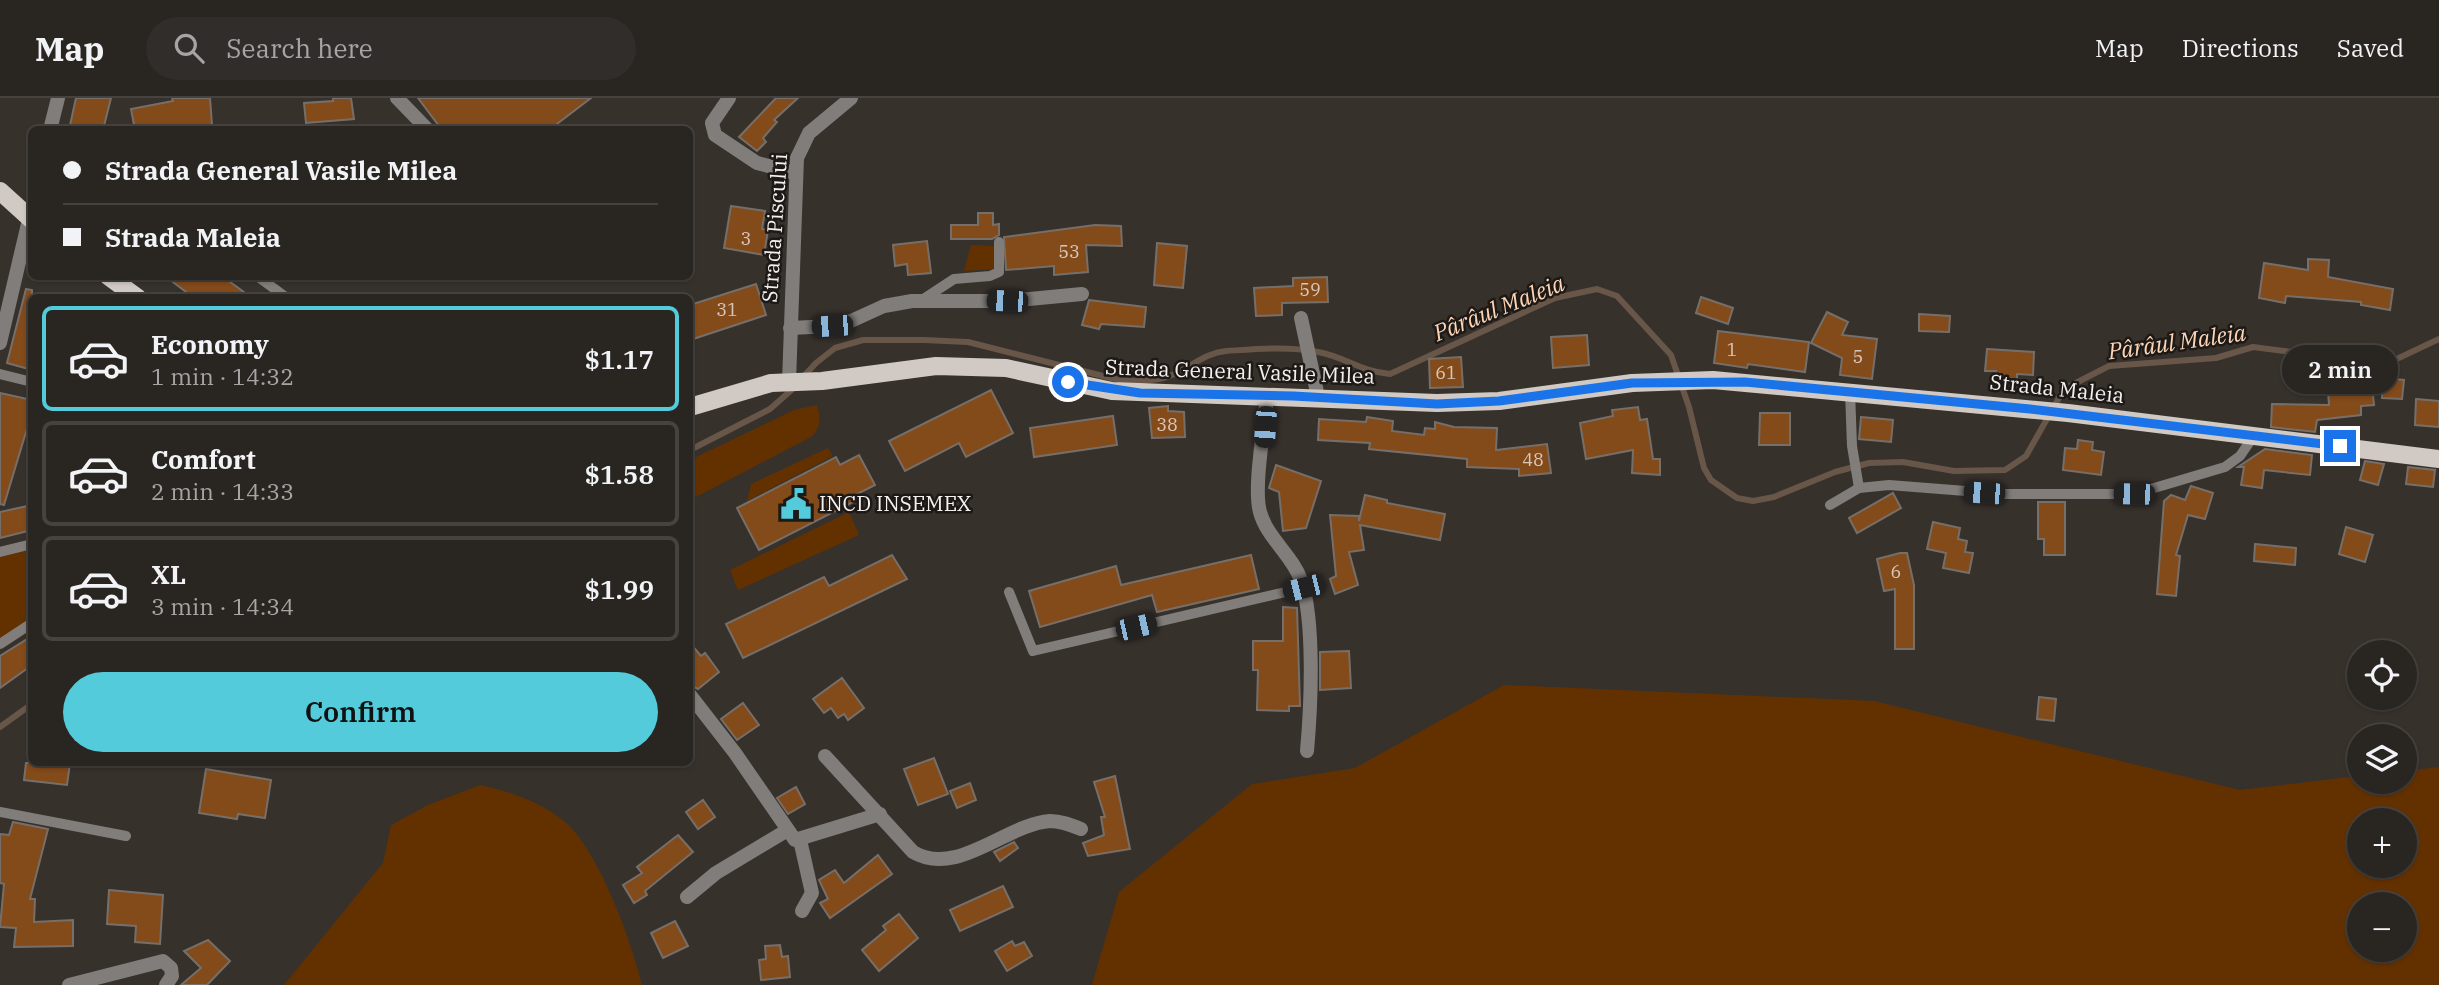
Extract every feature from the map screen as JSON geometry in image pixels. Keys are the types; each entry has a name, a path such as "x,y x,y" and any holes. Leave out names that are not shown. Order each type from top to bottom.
{"main road":[{"path":"0,191 28,214"},
{"path":"113,280 133,294"},
{"name":"Strada General Vasile Milea","path":"693,406 747,388 789,382 822,381 905,369 975,366 1016,370 1112,391 1470,403 1668,382"},
{"name":"Strada Maleia","path":"1668,382 1713,380 1850,391 2068,413 2439,459"}],"street":[{"path":"51,126 58,98"},
{"path":"397,98 424,126"},
{"path":"729,98 712,124 715,135 757,163 795,173"},
{"name":"Strada Piscului","path":"789,382 795,173 802,144 809,133 851,98"},
{"path":"0,343 28,228"},
{"path":"790,328 832,326 851,321 884,306 922,300 1007,301 1082,294"},
{"path":"1301,318 1308,362 1318,397"},
{"path":"1267,395 1257,491 1260,513 1268,531 1296,568 1308,611 1310,717 1307,751"},
{"path":"693,699 735,753 786,831 795,840 880,814"},
{"path":"825,755 913,852 923,858 971,853 1018,828 1049,821 1082,829"},
{"path":"687,897 716,873 786,831"},
{"path":"800,839 812,893 802,911"},
{"path":"69,985 153,961 163,961 171,968 172,976 166,985"}],"lane":[{"path":"922,300 954,279 990,276 999,272 999,242"},
{"path":"262,280 282,294"},
{"path":"0,374 28,381"},
{"path":"1850,391 1852,446 1859,488"},
{"path":"1830,505 1859,488 1889,485 2004,494 2134,494 2162,488 2225,467 2240,456 2255,435"},
{"path":"0,552 28,545"},
{"path":"1009,592 1033,651 1303,588"},
{"path":"0,644 28,626"},
{"path":"0,811 126,836"}],"shaded area":[{"path":"971,245 994,246 997,264 994,269 964,271"},
{"path":"817,405 819,422 811,437 693,498 693,459 794,410"},
{"path":"828,448 833,456 747,501 751,484"},
{"path":"849,512 859,535 738,590 730,570"},
{"path":"28,549 28,621 0,640 0,555"},
{"path":"1504,685 1874,701 2240,790 2347,777 2347,794 2417,794 2417,770 2439,767 2439,985 1092,985 1119,892 1252,784 1355,768"},
{"path":"480,785 535,803 555,814 577,834 612,897 642,985 284,985 383,863 391,825 428,805"}],"building":[{"path":"76,98 111,98 104,126 70,126"},
{"path":"172,98 210,98 212,125 134,126 131,109 173,101"},
{"path":"333,98 351,98 354,119 306,123 304,103 333,101"},
{"path":"418,98 591,98 554,126 439,126"},
{"path":"776,98 798,98 774,120 777,122 763,138 766,142 757,151 739,137"},
{"path":"731,206 765,211 762,229 768,230 764,255 724,248"},
{"path":"978,213 993,213 993,225 999,224 999,235 992,239 951,239 951,225 978,225"},
{"path":"1095,225 1121,226 1122,246 1086,245 1088,272 1054,275 1054,266 1006,270 1004,237"},
{"path":"927,241 931,273 908,275 907,264 895,266 893,245"},
{"path":"1157,243 1187,246 1183,288 1154,285"},
{"path":"2308,259 2329,260 2328,277 2393,289 2390,310 2361,305 2361,302 2286,296 2285,303 2259,298 2264,263 2308,270"},
{"path":"1327,277 1328,302 1282,303 1282,315 1256,316 1254,288 1293,286 1293,278"},
{"path":"170,280 227,280 247,294 189,294"},
{"path":"756,284 766,315 693,339 693,304"},
{"path":"26,289 32,290 32,294 28,294 28,369 7,363"},
{"path":"1701,297 1733,308 1728,324 1696,313"},
{"path":"1089,300 1146,307 1144,327 1101,324 1099,329 1082,325"},
{"path":"1827,312 1848,322 1842,335 1877,339 1872,379 1840,375 1842,358 1811,343"},
{"path":"1919,314 1950,316 1949,332 1919,331"},
{"path":"1718,331 1809,342 1805,372 1748,364 1747,368 1714,363"},
{"path":"1587,335 1589,365 1553,368 1551,337"},
{"path":"1987,349 2034,352 2033,375 2017,374 2017,382 1995,381 1996,371 1985,371"},
{"path":"1461,357 1463,387 1430,388 1429,359"},
{"path":"2383,378 2404,380 2402,399 2382,398"},
{"path":"2372,386 2374,405 2361,406 2361,415 2317,420 2315,432 2271,427 2272,404 2329,405 2328,392"},
{"path":"991,390 1013,433 966,457 959,443 905,471 889,441"},
{"path":"0,393 28,399 28,425 4,505 0,504"},
{"path":"2416,399 2439,401 2439,427 2415,425"},
{"path":"1168,406 1168,411 1184,412 1185,437 1152,438 1149,408"},
{"path":"1638,407 1640,420 1647,419 1653,459 1660,459 1660,475 1632,473 1633,450 1586,459 1580,423 1613,416 1612,410"},
{"path":"1760,413 1790,413 1790,445 1759,445"},
{"path":"1113,416 1117,445 1034,457 1030,428"},
{"path":"1367,417 1393,421 1392,431 1424,435 1425,428 1435,429 1435,422 1454,427 1497,428 1496,450 1547,444 1551,473 1519,476 1519,469 1467,467 1467,459 1369,449 1370,443 1318,440 1319,419 1366,422"},
{"path":"1861,417 1893,420 1891,442 1859,439"},
{"path":"2078,440 2093,442 2092,450 2104,452 2101,475 2063,470 2065,448 2077,449"},
{"path":"2265,449 2312,455 2310,475 2264,470 2262,488 2241,485 2244,467 2238,467"},
{"name":"INCD INSEMEX","path":"859,455 875,485 853,496 855,501 759,550 737,508 836,457 840,465"},
{"path":"2365,461 2384,464 2378,485 2360,480"},
{"path":"1276,465 1321,481 1306,528 1283,531 1279,492 1269,488"},
{"path":"2408,467 2435,470 2433,487 2406,484"},
{"path":"2191,486 2213,493 2205,519 2188,515 2176,555 2180,556 2176,596 2157,594 2164,501 2171,495 2185,500"},
{"path":"1893,493 1901,508 1857,533 1849,518"},
{"path":"1365,495 1387,500 1387,503 1445,514 1440,540 1360,525 1364,550 1349,552 1358,585 1335,594 1330,579 1336,576 1330,515 1359,516 1359,521"},
{"path":"2038,502 2065,502 2065,555 2044,555 2044,539 2038,539"},
{"path":"28,506 28,531 0,538 0,512"},
{"path":"1933,522 1960,528 1958,539 1967,541 1965,552 1973,553 1969,573 1943,568 1946,553 1927,549"},
{"path":"2346,527 2373,535 2365,562 2339,554"},
{"path":"2255,544 2296,548 2295,565 2254,561"},
{"path":"1907,553 1914,585 1914,649 1895,649 1895,589 1884,591 1877,559"},
{"path":"892,555 907,579 743,658 726,624 824,577 829,586"},
{"path":"1251,555 1259,589 1157,612 1152,595 1040,627 1029,591 1116,566 1121,585"},
{"path":"1283,607 1297,608 1300,706 1289,706 1289,711 1257,710 1258,670 1253,670 1253,641 1283,641"},
{"path":"28,638 28,668 0,688 0,656"},
{"path":"693,647 701,656 705,653 719,672 698,689 693,686"},
{"path":"1349,651 1351,688 1320,690 1320,652"},
{"path":"842,678 864,708 848,720 844,714 838,718 831,708 824,713 813,699"},
{"path":"2039,697 2056,699 2054,721 2037,719"},
{"path":"743,703 759,725 737,740 721,719"},
{"path":"934,758 948,794 918,805 904,769"},
{"path":"26,763 28,766 70,766 67,785 24,780"},
{"path":"206,769 271,780 265,818 238,814 237,819 199,813"},
{"path":"1115,776 1130,849 1088,856 1083,843 1104,835 1101,817 1105,817 1094,782"},
{"path":"970,783 976,800 957,808 950,791"},
{"path":"796,787 805,804 788,814 777,798"},
{"path":"703,800 715,817 698,829 686,812"},
{"path":"13,822 48,829 30,899 35,899 34,922 73,920 73,946 14,947 16,928 0,927 4,884 0,883 0,834 9,835"},
{"path":"678,835 693,852 645,891 647,895 634,903 623,885 642,873 637,867"},
{"path":"1014,842 1018,848 1000,861 994,852"},
{"path":"878,855 892,874 830,918 820,903 828,899 819,880 835,870 844,883"},
{"path":"1003,886 1013,907 960,931 950,910"},
{"path":"109,890 163,895 160,944 135,942 136,926 107,924"},
{"path":"899,914 918,938 879,971 862,950 886,930 883,926"},
{"path":"675,921 688,946 663,958 651,933"},
{"path":"208,940 230,961 207,985 181,985 201,968 184,951"},
{"path":"1012,941 1015,946 1024,942 1032,956 1007,971 995,951"},
{"path":"780,945 782,957 788,956 790,977 761,980 759,960 766,959 765,946"}],"waterway":[{"name":"Pârâul Maleia","path":"803,377 835,348 863,340 968,342 1119,380 1160,379 1218,352 1272,348 1318,352 1369,370 1390,374 1555,298 1597,289 1617,296 1671,355 1689,407 1704,468 1711,480 1737,498 1753,501 1774,497 1835,472 1869,463 1903,462 1954,471 2005,470 2026,456 2064,389 2109,366 2216,358 2253,347 2314,355 2345,364 2384,365 2439,339"},
{"name":"Pârâul Maleia","path":"693,448 770,409 796,386"},
{"name":"Pârâul Maleia","path":"0,727 28,707"}],"place":[{"name":"INCD INSEMEX","path":"796,504"}],"route":[{"path":"1068,382 1084,387 1140,393 1293,396 1437,404 1546,396 1632,383 1713,380 2030,409 2340,446"}]}
